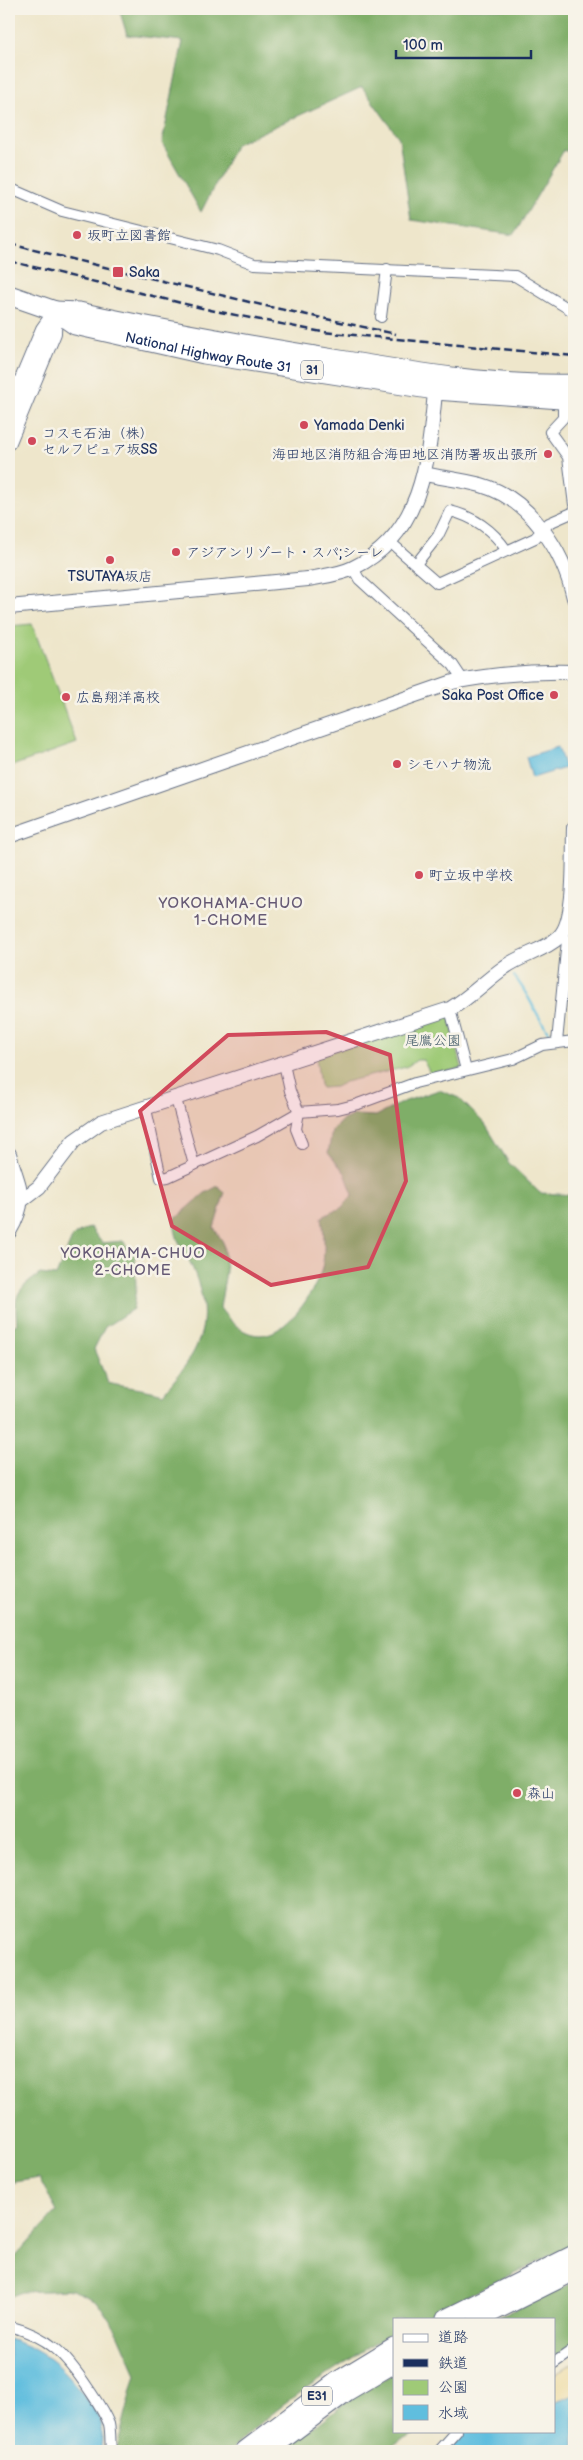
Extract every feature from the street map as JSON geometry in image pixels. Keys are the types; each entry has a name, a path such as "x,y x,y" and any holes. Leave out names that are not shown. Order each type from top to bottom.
{"highway":[{"name":"National Highway Route 31","path":"9,295 56,311 75,324 122,337 204,354 572,398"},
{"path":"448,2318 574,2255"},
{"path":"480,2318 574,2270"},
{"name":"E31","path":"245,2451 338,2381 393,2348"},
{"name":"E31","path":"267,2451 347,2391 393,2364"}],"street":[{"path":"9,188 62,211 218,250 254,264 515,276 574,312"},
{"path":"381,317 387,269"},
{"path":"9,410 43,329 56,311"},
{"path":"9,442 54,334 56,311"},
{"path":"9,607 308,579 353,568 390,542 412,511 424,474 436,383"},
{"path":"572,398 563,418 550,432 568,457 574,505"},
{"path":"424,474 482,486 504,496 527,512 543,530 558,554 574,598"},
{"path":"416,564 438,536 450,511 467,515 486,527 507,551"},
{"path":"390,542 437,583 535,538 549,523 574,512"},
{"path":"353,568 359,579 453,665 463,680"},
{"path":"9,836 418,693 492,674 532,671 574,672"},
{"path":"557,1042 568,938 566,927 570,912 574,828"},
{"path":"22,1200 39,1188 74,1141 101,1122 450,1009 468,998 503,968 553,941 568,938"},
{"path":"450,1009 466,1070"},
{"path":"146,1109 162,1178 257,1136 298,1112 338,1109 358,1104 414,1083 513,1059 542,1045 574,1041"},
{"path":"284,1064 290,1091 298,1112 296,1129 302,1144"},
{"path":"176,1099 194,1165"},
{"path":"9,1154 22,1200 18,1216 9,1232"},
{"path":"9,2326 41,2337 56,2347 71,2363 103,2411 109,2426 111,2451"},
{"path":"556,2362 574,2349"},
{"path":"439,2451 456,2432"}],"highlighted area":[{"path":"326,1032 390,1055 406,1181 368,1267 271,1285 172,1226 140,1111 228,1035"}],"green space":[{"path":"119,9 574,9 574,155 564,150 514,235 411,220 399,138 362,87 236,144 201,212 162,143 183,41 127,35"},
{"path":"32,624 77,743 9,767 9,626"},
{"name":"尾鷹公園","path":"448,1012 462,1068 431,1075 423,1060 417,1060 406,1067 345,1082 335,1087 322,1088 320,1085 316,1057"},
{"path":"439,1090 459,1098 485,1124 509,1163 540,1193 574,1195 574,2244 421,2318 393,2318 393,2332 287,2402 248,2434 231,2451 116,2451 136,2374 118,2333 97,2301 73,2290 22,2292 9,2297 9,2264 57,2211 39,2178 9,2183 9,1328 17,1324 16,1306 21,1289 40,1274 56,1276 73,1236 90,1227 102,1243 123,1241 135,1256 136,1288 133,1309 105,1327 94,1349 108,1383 163,1394 176,1379 194,1350 203,1322 200,1289 190,1262 177,1236 174,1220 205,1193 218,1186 225,1192 214,1228 223,1242 226,1271 220,1308 242,1330 253,1334 264,1335 285,1325 305,1302 322,1268 324,1234 322,1217 341,1208 353,1195 345,1173 328,1153 332,1131 341,1121 354,1115 376,1116 403,1102"},
{"path":"574,2282 574,2343 556,2356 556,2318 497,2318"},
{"path":"393,2374 393,2432 417,2432 383,2451 283,2451 345,2403"}],"sand":[{"path":"574,2363 574,2395 556,2402 556,2374"}],"water":[{"path":"558,747 565,768 532,778 526,757"},
{"path":"9,2339 34,2350 54,2362 79,2389 92,2406 100,2421 102,2431 101,2451 9,2451"},
{"path":"574,2395 574,2451 449,2451 465,2432 556,2432 556,2402"}],"waterway":[{"path":"514,976 553,1038"}],"railway":[{"path":"9,244 266,306 396,334"},
{"path":"9,261 210,310 322,332 574,356"}],"place":[{"name":"坂町立図書館","path":"77,235"},
{"name":"Saka","path":"118,272"},
{"name":"Yamada Denki","path":"304,425"},
{"name":"コスモ石油（株） セルフピュア坂SS","path":"32,441"},
{"name":"海田地区消防組合海田地区消防署坂出張所","path":"548,454"},
{"name":"アジアンリゾート・スパ;シーレ","path":"176,552"},
{"name":"TSUTAYA坂店","path":"110,560"},
{"name":"Saka Post Office","path":"554,695"},
{"name":"広島翔洋高校","path":"66,697"},
{"name":"シモハナ物流","path":"397,764"},
{"name":"町立坂中学校","path":"419,875"},
{"name":"森山","path":"517,1793"}],"district":[{"name":"YOKOHAMA-CHUO 1-CHOME","path":"231,912"},
{"name":"YOKOHAMA-CHUO 2-CHOME","path":"133,1262"}]}
